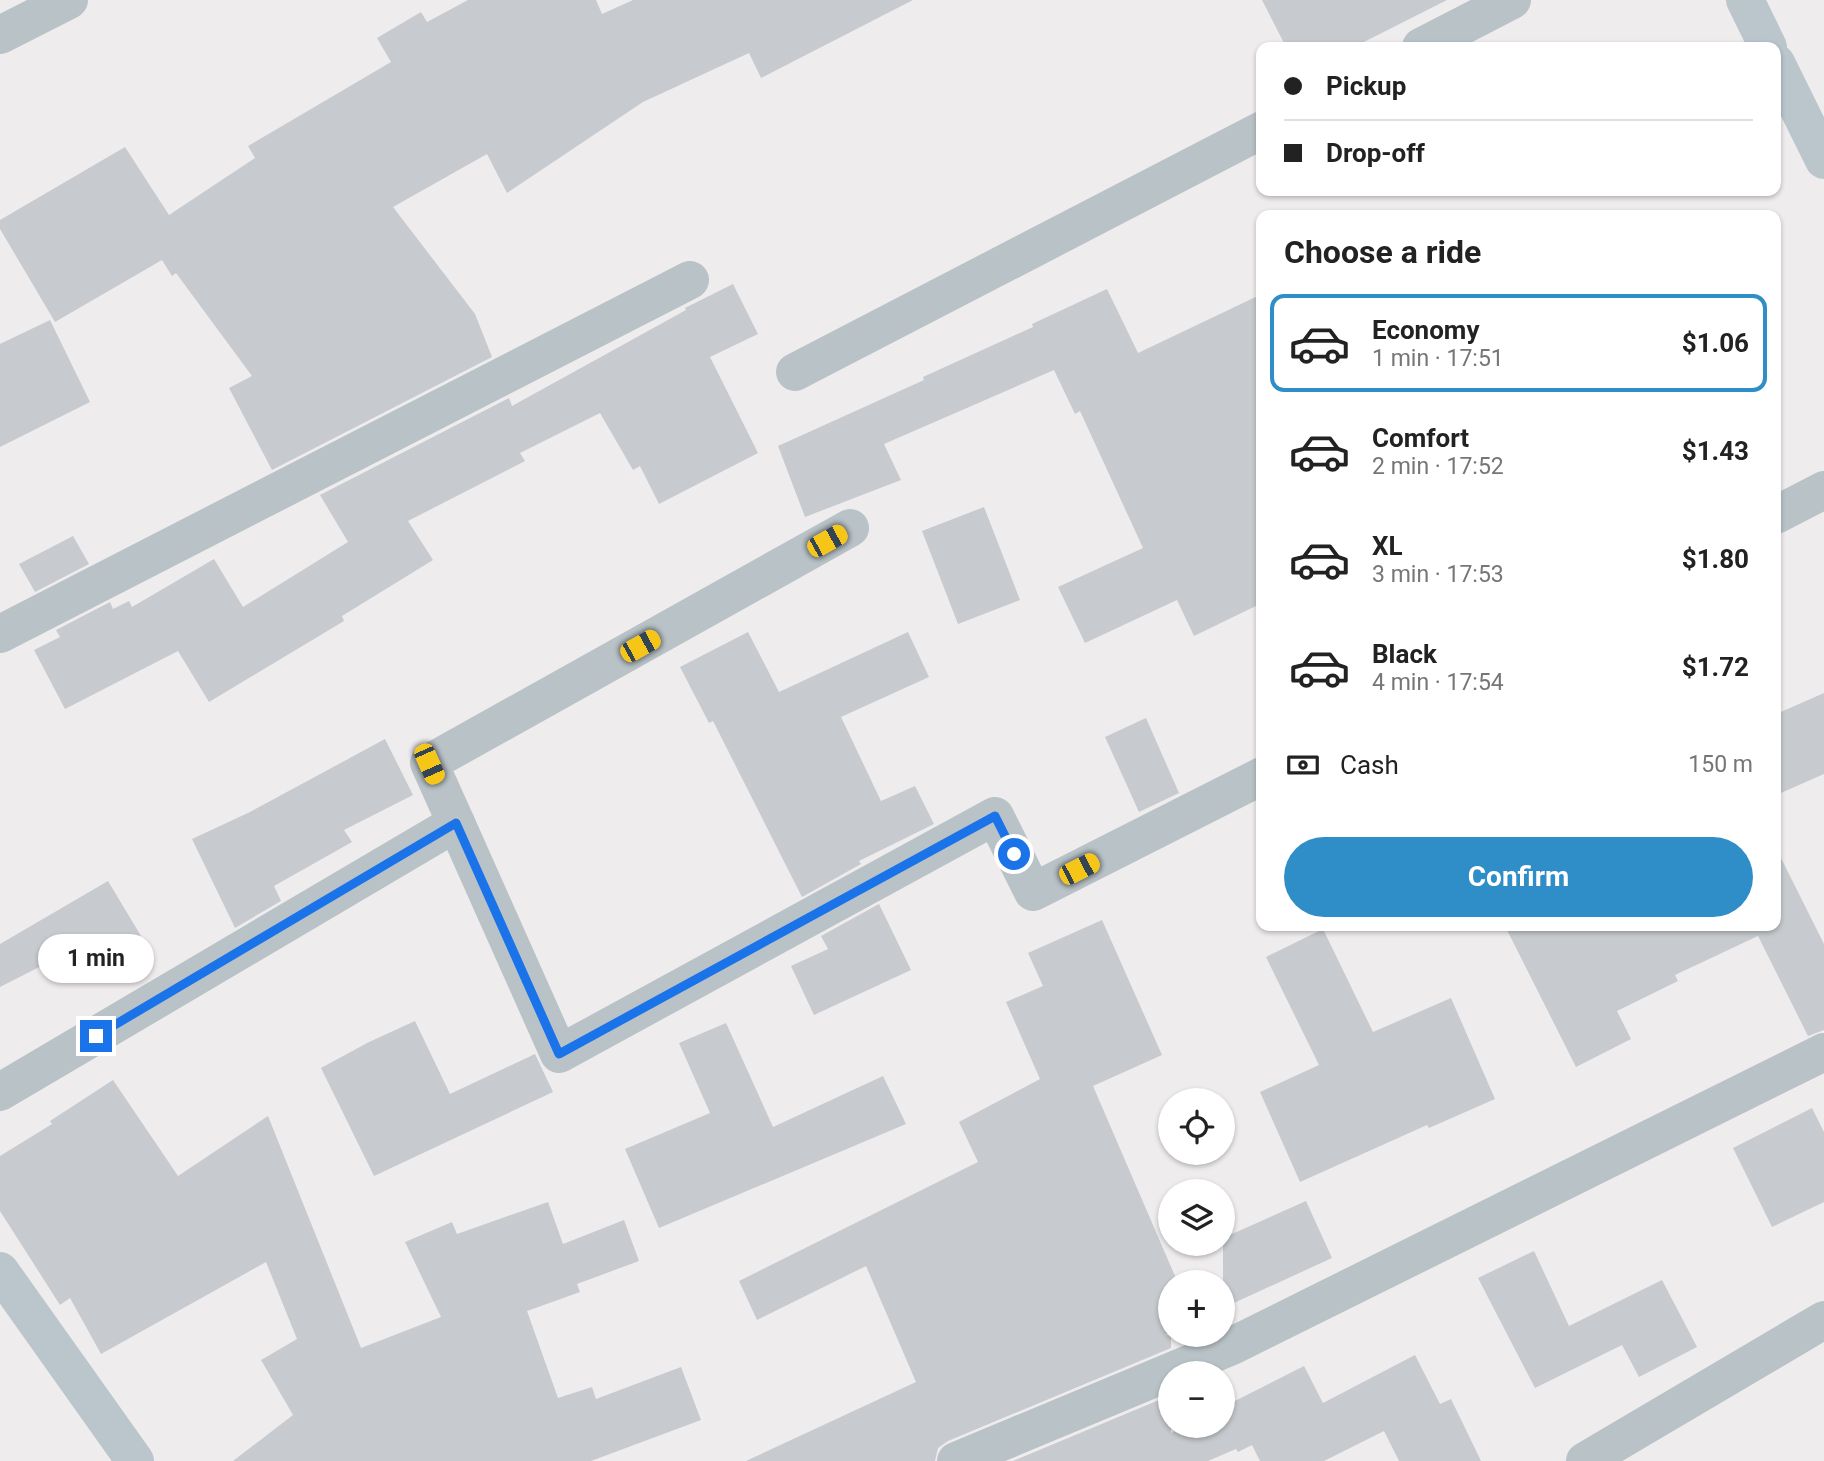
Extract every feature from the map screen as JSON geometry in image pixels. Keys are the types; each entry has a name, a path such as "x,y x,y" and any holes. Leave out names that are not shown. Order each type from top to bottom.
{"street":[{"path":"0,35 69,0"},
{"path":"1431,42 1512,0"},
{"path":"1745,0 1766,42"},
{"path":"1781,73 1824,160"},
{"path":"795,372 1256,133"},
{"path":"0,635 690,280"},
{"path":"1781,512 1824,490"},
{"path":"850,528 429,764 559,1054 995,816 1033,892 1256,779"},
{"path":"0,1092 456,823"},
{"path":"956,1461 1232,1346 1824,1052"},
{"path":"0,1271 135,1461"},
{"path":"1585,1461 1824,1320"}],"building":[{"path":"468,0 596,0 602,14 633,0 913,0 761,78 749,53 643,102 507,193 487,154 393,207 475,314 492,357 272,470 229,388 252,376 176,273 172,276 162,260 55,322 0,229 0,220 125,147 169,215 255,158 248,146 391,62 377,38 421,12 427,22"},
{"path":"1262,0 1447,0 1364,42 1283,42"},
{"path":"733,284 758,334 710,357 758,453 659,504 640,466 633,470 600,413 520,453 525,461 408,521 433,560 342,616 344,621 209,702 178,651 65,709 34,650 60,637 56,630 110,602 113,609 129,601 132,607 214,559 243,607 348,542 320,495 509,398 512,406 686,310 685,308"},
{"path":"1107,289 1138,353 1256,297 1256,606 1194,636 1177,600 1085,643 1058,587 1143,548 1080,411 1075,414 1054,370 884,444 901,480 805,517 778,446 924,380 923,377 1033,327 1032,324"},
{"path":"50,320 90,402 0,447 0,344"},
{"path":"984,507 1020,600 958,624 922,531"},
{"path":"73,536 89,564 35,592 19,564"},
{"path":"748,632 779,692 908,632 929,677 841,717 881,801 915,786 934,824 859,861 861,864 802,897 713,721 709,723 680,667"},
{"path":"1824,693 1824,774 1781,793 1781,712"},
{"path":"1146,718 1179,793 1139,812 1105,737"},
{"path":"385,739 413,795 344,830 352,842 274,886 281,901 235,928 192,839 250,812"},
{"path":"1781,858 1824,944 1824,1030 1808,1036 1758,936 1675,975 1678,981 1617,1011 1631,1039 1576,1067 1508,931 1781,931"},
{"path":"108,881 141,936 65,980 53,960 0,987 0,944"},
{"path":"879,904 911,970 814,1015 791,966 828,949 821,936"},
{"path":"1102,920 1162,1055 1093,1086 1158,1237 1158,1256 1166,1256 1172,1270 1158,1270 1158,1347 1171,1348 948,1441 938,1448 935,1461 746,1461 916,1382 866,1266 757,1320 739,1281 978,1162 959,1122 1040,1079 1006,1002 1043,986 1028,953"},
{"path":"1324,931 1373,1032 1451,998 1495,1099 1429,1128 1427,1125 1300,1182 1260,1092 1319,1065 1266,957"},
{"path":"415,1021 450,1094 535,1054 553,1092 374,1176 321,1068"},
{"path":"726,1023 773,1127 883,1076 906,1124 659,1228 625,1149 710,1113 679,1043"},
{"path":"113,1080 178,1176 268,1116 361,1348 441,1317 405,1242 452,1222 457,1234 548,1202 563,1244 624,1220 639,1261 577,1284 580,1292 527,1311 558,1398 592,1387 596,1399 681,1367 701,1420 591,1461 233,1461 293,1415 261,1360 297,1339 266,1262 101,1354 70,1298 60,1305 0,1211 0,1156 52,1124 50,1121"},
{"path":"1812,1108 1824,1132 1824,1202 1772,1227 1733,1148"},
{"path":"1306,1201 1332,1258 1235,1302 1235,1270 1223,1270 1223,1256 1235,1256 1235,1233"},
{"path":"1534,1251 1569,1326 1662,1280 1697,1347 1639,1377 1622,1345 1535,1388 1478,1278"},
{"path":"1415,1355 1440,1404 1451,1399 1481,1461 1399,1461 1384,1431 1324,1461 1260,1461 1252,1445 1208,1461 1013,1461 1158,1400 1158,1438 1235,1438 1235,1401 1304,1366 1323,1403"}],"route":[{"path":"96,1036 456,823 559,1054 995,816 1014,854"}]}
